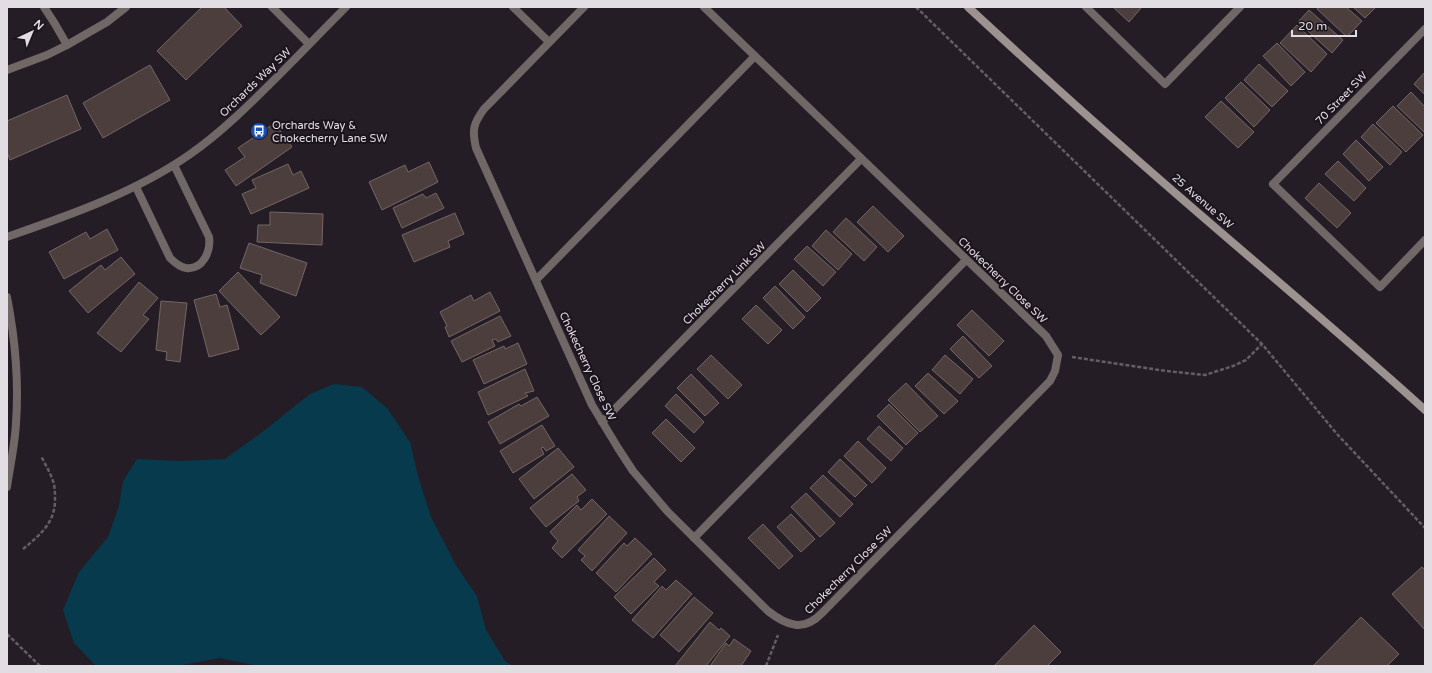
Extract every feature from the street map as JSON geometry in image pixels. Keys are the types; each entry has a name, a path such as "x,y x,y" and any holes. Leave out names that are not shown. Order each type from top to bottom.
{"main road":[{"name":"25 Avenue SW","path":"968,7 1041,75 1312,309 1425,410"}],"street":[{"path":"44,7 67,45"},
{"path":"7,70 48,56 107,22 126,7"},
{"path":"272,7 309,44"},
{"name":"Orchards Way SW","path":"7,237 101,203 136,187 174,165 204,144 252,103 346,7"},
{"path":"514,7 549,42"},
{"name":"Chokecherry Close SW","path":"584,7 484,109 474,125 473,135 476,148 585,389 602,422 633,471 654,496 694,538 768,611 784,622 794,625 803,625 810,623 817,618 1050,381 1055,372 1058,355 1046,336 704,7"},
{"path":"1086,7 1165,84 1240,7"},
{"name":"70 Street SW","path":"1425,29 1273,184 1380,286 1425,240"},
{"path":"536,280 755,56"},
{"name":"Chokecherry Link SW","path":"602,422 861,158"},
{"path":"136,187 170,258 176,264 185,268 192,268 200,264 209,252 209,237 174,165"},
{"path":"694,538 966,260"},
{"path":"7,297 15,348 16,388 16,423 7,487"}],"path":[{"path":"916,7 1262,344 1337,434 1425,528"},
{"path":"1058,355 1166,371 1205,374 1233,366 1246,360 1262,344"},
{"path":"23,549 45,529 51,521 54,511 54,482 41,456"},
{"path":"766,666 784,622"},
{"path":"7,634 40,666"}],"water":[{"path":"334,384 362,387 388,409 410,442 418,476 431,517 457,567 477,596 486,630 505,661 513,666 258,666 220,658 177,666 96,666 74,643 63,610 79,572 108,537 119,506 123,481 137,459 179,461 225,459 261,433 310,394"}],"building":[{"path":"202,7 224,7 242,26 186,80 157,51"},
{"path":"1113,7 1142,7 1129,22"},
{"path":"1319,7 1346,7 1362,21 1347,37 1317,9"},
{"path":"1353,7 1376,7 1365,18"},
{"path":"1309,10 1343,40 1332,53 1298,22"},
{"path":"1297,25 1327,54 1311,72 1280,43"},
{"path":"1277,43 1305,72 1291,86 1263,56"},
{"path":"1259,64 1288,91 1272,107 1244,80"},
{"path":"150,65 170,100 103,138 83,103"},
{"path":"1425,72 1425,95 1414,84"},
{"path":"1241,82 1270,110 1254,127 1225,98"},
{"path":"1411,92 1425,107 1424,132 1397,106"},
{"path":"67,95 81,129 10,160 7,152 7,121"},
{"path":"1221,101 1254,132 1238,148 1205,117"},
{"path":"1393,106 1423,135 1406,152 1376,123"},
{"path":"275,123 292,147 236,186 225,170 245,157 238,148"},
{"path":"1373,124 1402,152 1390,165 1361,137"},
{"path":"1356,140 1383,167 1369,181 1343,154"},
{"path":"1338,161 1366,188 1354,201 1325,174"},
{"path":"429,162 438,182 382,210 369,182 405,165 408,172"},
{"path":"288,164 293,175 301,171 309,188 251,214 242,194 256,188 252,180"},
{"path":"1319,183 1351,213 1337,228 1305,198"},
{"path":"436,193 444,208 402,228 393,208 423,194 426,198"},
{"path":"873,206 904,236 888,252 857,222"},
{"path":"270,212 323,214 322,245 257,242 258,225 270,225"},
{"path":"455,213 464,234 448,241 450,247 414,262 402,235"},
{"path":"846,218 877,247 864,261 833,232"},
{"path":"107,229 118,250 64,279 49,252 86,232 90,239"},
{"path":"826,230 852,254 838,270 812,246"},
{"path":"249,243 307,263 296,296 260,283 262,275 240,268"},
{"path":"807,246 836,272 823,286 794,259"},
{"path":"121,257 135,274 88,313 69,291 101,265 105,270"},
{"path":"793,270 821,298 807,312 779,284"},
{"path":"238,272 280,317 261,335 219,291"},
{"path":"139,282 158,298 143,315 149,319 121,352 97,333"},
{"path":"775,286 805,317 793,329 763,298"},
{"path":"490,292 500,311 449,337 445,327 447,326 440,312 471,295 474,301"},
{"path":"216,294 220,307 227,305 239,349 209,357 194,300"},
{"path":"161,301 187,303 180,362 166,360 167,352 156,350"},
{"path":"756,305 782,330 768,344 742,319"},
{"path":"972,310 1004,341 989,356 957,325"},
{"path":"500,316 511,336 498,342 496,339 492,340 495,346 462,362 451,341"},
{"path":"963,336 992,366 979,378 950,349"},
{"path":"518,343 527,364 484,384 473,360 504,346 505,349"},
{"path":"711,355 742,385 728,399 697,369"},
{"path":"945,355 973,379 960,394 932,370"},
{"path":"525,369 534,391 525,393 528,396 488,415 478,392"},
{"path":"928,373 958,401 944,414 915,386"},
{"path":"691,374 719,403 705,416 677,388"},
{"path":"906,383 938,416 920,432 888,400"},
{"path":"676,394 704,422 694,433 665,406"},
{"path":"537,397 549,416 500,444 488,422 519,404 521,406"},
{"path":"889,404 918,433 906,445 877,416"},
{"path":"666,419 695,448 681,462 652,433"},
{"path":"542,425 555,446 546,451 543,447 541,448 544,454 513,473 500,451"},
{"path":"879,426 903,448 891,461 867,439"},
{"path":"858,441 886,468 872,483 844,456"},
{"path":"558,448 574,467 534,499 519,479"},
{"path":"840,459 867,485 855,497 828,472"},
{"path":"572,474 586,490 577,497 579,501 546,527 530,508"},
{"path":"823,475 853,504 840,517 810,488"},
{"path":"806,493 835,523 820,537 791,507"},
{"path":"592,499 607,514 562,558 552,548 558,541 550,532 577,505 581,510"},
{"path":"791,514 815,539 801,552 777,527"},
{"path":"609,516 627,533 592,571 581,560 585,556 578,550"},
{"path":"763,524 793,556 779,569 748,538"},
{"path":"635,538 652,554 616,592 596,573 624,543 627,546"},
{"path":"654,558 666,570 654,582 659,586 631,614 614,597"},
{"path":"1422,567 1425,570 1425,630 1392,594"},
{"path":"676,580 692,594 653,638 632,620 662,586 666,590"},
{"path":"694,597 713,613 679,652 660,635"},
{"path":"1361,617 1399,654 1387,666 1313,666"},
{"path":"710,622 719,630 721,628 730,636 706,666 675,666"},
{"path":"1034,625 1061,652 1047,666 994,666"},
{"path":"734,639 751,651 741,666 710,666 726,643 729,646"}],"place":[{"name":"Orchards Way & Chokecherry Lane SW","path":"259,131"}]}
